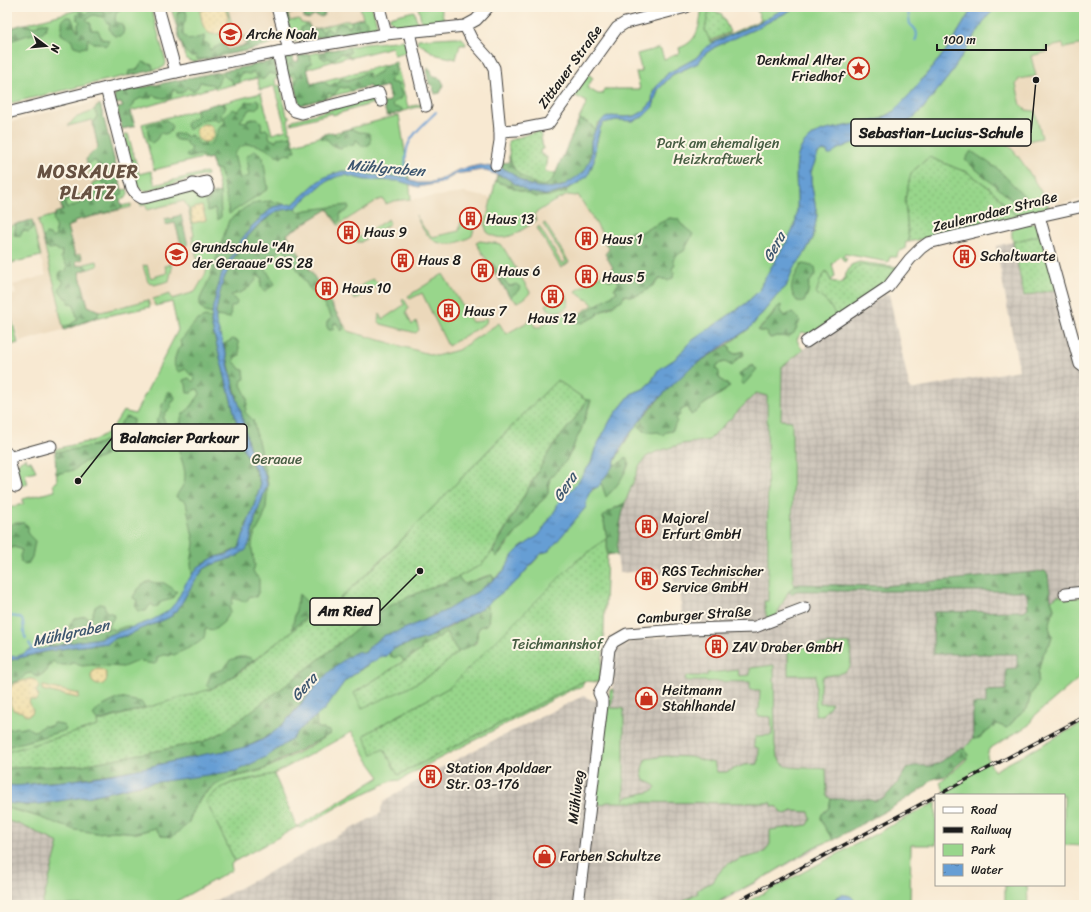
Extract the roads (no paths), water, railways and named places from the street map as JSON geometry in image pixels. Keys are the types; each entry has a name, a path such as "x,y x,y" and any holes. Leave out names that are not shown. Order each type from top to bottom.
{"street":[{"path":"158,7 176,72"},
{"path":"277,7 290,106 295,111 302,113 379,93 381,101"},
{"path":"379,7 386,34"},
{"path":"7,113 176,72 283,51 386,34 465,26 476,20 488,7"},
{"name":"Zittauer Straße","path":"500,131 517,130 548,124 617,28 625,23 686,7"},
{"path":"465,26 472,40 489,59 494,68 500,131 496,165"},
{"path":"409,32 426,106"},
{"path":"106,88 132,189 136,196 141,198 148,197 193,184"},
{"name":"Zeulenrodaer Straße","path":"806,342 888,287 910,259 928,243 1084,206"},
{"path":"1039,216 1080,364 1084,367"},
{"path":"16,487 8,455 51,446"},
{"path":"1065,594 1084,592"},
{"name":"Camburger Straße","path":"599,692 605,682 609,649 613,642 627,634 689,628 755,627 804,608"},
{"name":"Mühlweg","path":"578,905 602,705 599,692"}],"water":[{"path":"787,7 797,7 755,29 715,47 705,54 698,63 672,75 658,90 653,107 643,117 633,121 616,120 603,123 600,128 595,149 594,161 588,176 573,186 556,193 545,195 528,192 505,177 482,170 456,174 441,183 418,187 399,181 365,180 345,175 336,177 324,183 295,208 277,211 259,224 247,237 235,255 223,281 216,312 216,322 240,407 249,447 265,475 267,485 255,519 250,542 246,550 235,557 211,565 204,569 194,582 177,611 170,617 129,635 116,638 108,643 44,652 7,661 7,656 18,656 24,654 28,650 42,649 100,638 150,621 170,609 198,567 213,558 228,554 239,548 260,488 260,483 255,469 244,450 211,323 213,306 221,276 239,243 252,226 273,207 293,204 317,182 327,176 342,171 351,171 370,175 405,177 417,183 428,183 439,180 458,170 480,165 504,169 529,185 556,188 563,186 584,172 591,158 591,141 595,130 603,119 611,116 635,116 644,111 652,102 653,91 668,73 696,58 706,47 711,44 762,21"},
{"path":"973,7 997,7 987,17 949,76 921,111 911,120 890,132 850,144 836,150 832,155 828,155 827,151 818,154 811,172 811,181 817,215 813,238 802,258 793,269 786,287 780,292 750,328 691,367 653,404 628,436 620,449 613,466 598,487 592,489 589,493 586,507 549,551 542,553 518,580 481,609 429,637 393,649 386,656 379,657 375,661 365,666 345,681 324,710 299,730 292,739 266,757 236,771 143,784 91,796 40,804 26,805 7,803 7,785 16,786 101,776 201,755 239,749 254,744 262,740 284,723 320,681 330,671 351,655 358,652 365,653 371,645 385,635 397,632 445,611 477,592 499,576 513,555 520,548 539,535 556,509 558,503 575,486 591,463 595,449 611,419 631,394 643,389 651,382 658,370 675,359 690,342 745,304 759,291 762,283 794,227 797,213 796,171 802,146 811,137 826,130 881,119 893,112 911,93 949,47"},
{"path":"840,895 850,896 854,900 855,905 827,905"}],"waterway":[{"path":"908,11 910,24 917,33 915,41"},
{"name":"Mühlgraben","path":"406,179 406,156 410,141 414,134 436,112"},
{"name":"Mühlgraben","path":"7,616 15,616 22,620 26,639"},
{"name":"Mühlgraben","path":"29,643 34,652"}],"railway":[{"path":"940,794 1084,717"},
{"path":"731,905 935,797"}],"place":[{"name":"Arche Noah","path":"230,34"},
{"name":"Denkmal Alter Friedhof","path":"859,68"},
{"name":"Sebastian-Lucius-Schule","path":"1036,80"},
{"name":"Haus 13","path":"471,219"},
{"name":"Haus 9","path":"348,232"},
{"name":"Haus 1","path":"587,239"},
{"name":"Grundschule \"An der Geraaue\" GS 28","path":"177,255"},
{"name":"Schaltwarte","path":"964,256"},
{"name":"Haus 8","path":"402,260"},
{"name":"Haus 6","path":"483,271"},
{"name":"Haus 5","path":"587,277"},
{"name":"Haus 10","path":"327,288"},
{"name":"Haus 12","path":"552,296"},
{"name":"Haus 7","path":"448,311"},
{"name":"Balancier Parkour","path":"78,481"},
{"name":"Majorel Erfurt GmbH","path":"646,526"},
{"name":"Am Ried","path":"420,571"},
{"name":"RGS Technischer Service GmbH","path":"647,579"},
{"name":"ZAV Draber GmbH","path":"716,647"},
{"name":"Heitmann Stahlhandel","path":"647,698"},
{"name":"Station Apoldaer Str. 03-176","path":"430,776"},
{"name":"Farben Schultze","path":"545,856"}],"district":[{"name":"MOSKAUER PLATZ","path":"88,182"}],"park label":[{"name":"Park am ehemaligen Heizkraftwerk","path":"718,152"},
{"name":"Geraaue","path":"277,459"},
{"name":"Teichmannshof","path":"557,644"}],"water label":[{"name":"Gera","path":"774,247"},
{"name":"Gera","path":"565,487"},
{"name":"Gera","path":"304,687"}]}
